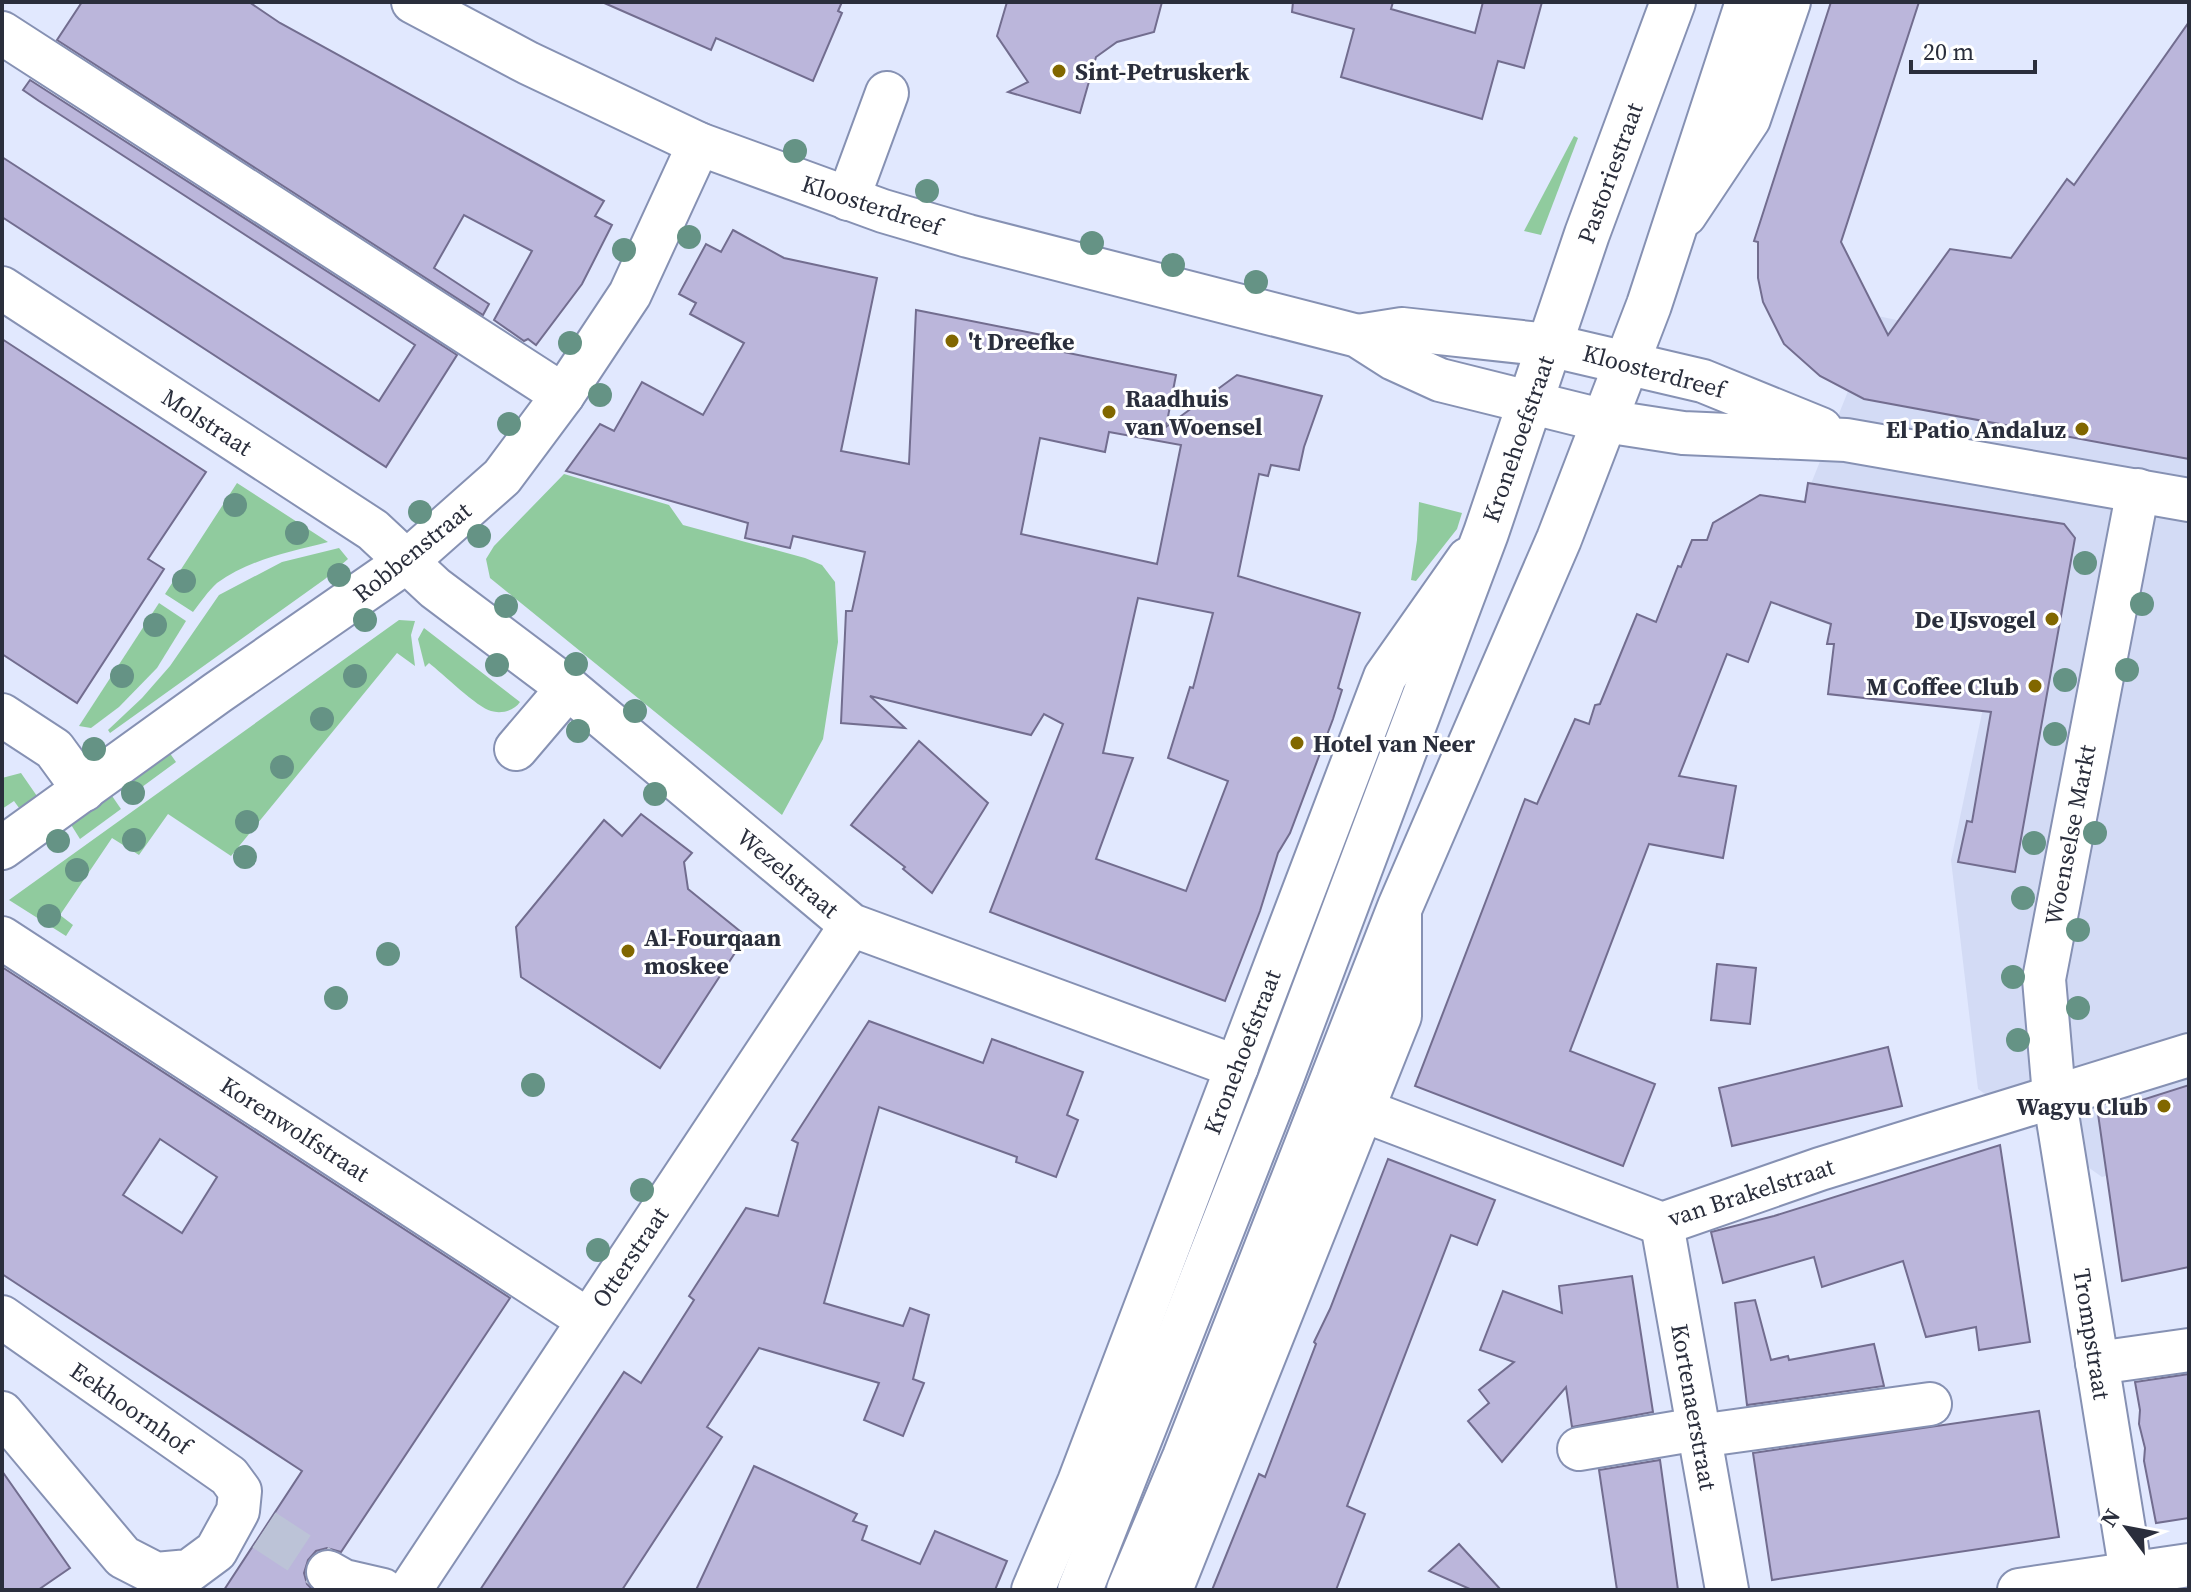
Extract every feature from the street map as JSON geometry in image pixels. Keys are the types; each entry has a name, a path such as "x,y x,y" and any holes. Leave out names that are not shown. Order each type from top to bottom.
{"main road":[{"name":"Pastoriestraat","path":"1549,345 1673,2"},
{"path":"1129,1590 1185,1457 1400,907 1559,539 1628,362 1748,2"},
{"name":"Kronehoefstraat","path":"1080,1590 1280,1081 1486,533 1549,345"}],"street":[{"name":"Kloosterdreef","path":"413,2 542,70 699,144 848,199 968,236 1358,336 1394,359 1440,380 1605,421 1683,433 1846,440 2138,490"},
{"path":"1673,234 1749,119 1789,2"},
{"path":"2,33 563,395"},
{"path":"848,199 887,93"},
{"name":"Robbenstraat","path":"2,848 406,562 502,477 563,395 630,294 699,144"},
{"name":"Molstraat","path":"2,288 373,530 406,562"},
{"name":"Kloosterdreef","path":"1358,336 1402,329 1549,345 1703,381 1846,440"},
{"path":"2138,490 2189,500"},
{"name":"Woenselse Markt","path":"2054,1095 2044,979 2138,490"},
{"name":"Kronehoefstraat","path":"1033,1590 1079,1482 1385,677 1486,533"},
{"name":"Wezelstraat","path":"406,562 435,588 568,688 851,925 1237,1067"},
{"path":"516,749 568,688"},
{"path":"2,715 54,749 84,790"},
{"path":"1171,1590 1400,1016 1400,907"},
{"name":"Otterstraat","path":"410,1590 851,925"},
{"name":"Korenwolfstraat","path":"2,938 588,1320"},
{"path":"2054,1095 2189,1055"},
{"name":"van Brakelstraat","path":"1362,1110 1662,1224 1820,1169 2054,1095"},
{"name":"Trompstraat","path":"2054,1095 2131,1573"},
{"name":"Kortenaerstraat","path":"1662,1224 1727,1590"},
{"name":"Eekhoornhof","path":"2,1317 229,1476 240,1491 251,1520 189,1571 156,1574 123,1557 2,1413"},
{"path":"2097,1363 2189,1350"},
{"path":"1579,1449 1930,1404"},
{"path":"2019,1590 2189,1565"},
{"path":"328,1572 344,1581 383,1590"}],"shaded area":[{"path":"1878,316 2189,384 2189,1153 2102,1177 1978,1089 1951,860 2013,566 1797,519"}],"green space":[{"path":"1574,136 1578,138 1541,235 1524,231"},
{"path":"564,474 669,505 683,525 805,558 822,565 835,582 838,642 823,739 782,815 490,578 486,559 494,546"},
{"path":"237,483 328,542 243,568 217,583 193,612 165,594"},
{"path":"1419,502 1462,513 1457,529 1416,581 1411,580"},
{"path":"339,548 348,559 325,579 110,733 108,730 170,666 219,595 282,562"},
{"path":"159,603 186,621 157,668 119,707 91,728 79,726"},
{"path":"399,620 415,621 411,635 415,666 397,653 231,856 168,814 139,855 112,838 60,915 73,925 66,936 9,900"},
{"path":"424,628 520,702 507,711 491,711 429,663 425,667 418,639"},
{"path":"169,752 176,762 142,787 145,792 130,803 119,788"},
{"path":"21,773 39,799 22,812 14,801 2,809 2,778"},
{"path":"110,793 121,809 80,839 70,823"}],"building":[{"path":"82,2 249,2 280,23 604,201 595,216 612,225 582,284 536,345 528,339 524,341 494,320 532,251 464,215 434,268 489,304 483,315 57,40"},
{"path":"602,2 842,2 838,11 842,13 813,81 716,38 711,50"},
{"name":"Sint-Petruskerk","path":"1007,2 1162,2 1154,32 1117,42 1096,57 1080,113 1008,92 1028,82 997,36"},
{"path":"1293,2 1393,2 1391,9 1475,33 1483,2 1542,2 1524,68 1498,61 1482,119 1341,77 1354,29 1292,12"},
{"path":"1831,2 1919,2 1841,242 1888,335 1950,249 2011,258 2067,179 2074,185 2189,22 2189,459 1864,399 1820,376 1784,344 1763,302 1758,278 1758,242 1754,241"},
{"path":"30,80 457,355 386,467 2,217 2,157 379,401 415,345 23,90"},
{"path":"733,230 784,258 877,278 841,451 909,464 916,310 1042,335 1039,347 1176,375 1166,427 1237,375 1322,396 1299,470 1271,465 1268,476 1259,474 1238,576 1360,613 1338,688 1342,690 1333,719 1290,833 1278,853 1260,911 1225,1001 990,912 1063,724 1044,714 1031,735 870,696 905,728 841,723 846,611 852,611 865,552 793,536 790,548 745,538 748,523 566,471 600,424 614,431 642,382 703,415 744,343 690,314 696,303 679,294 706,244 721,252","holes":["1109,432 1181,445 1157,564 1021,534 1040,438 1105,452","1138,598 1213,613 1193,688 1190,687 1168,758 1228,781 1186,891 1096,859 1133,758 1103,753"]},
{"path":"2,339 206,472 148,559 164,569 77,703 2,654"},
{"path":"1808,483 2064,524 2075,538 2015,872 1958,862 1967,821 1972,822 1991,712 1828,694 1834,644 1827,644 1831,624 1771,602 1748,662 1727,654 1679,776 1736,786 1723,858 1649,844 1570,1051 1655,1084 1623,1166 1415,1086 1525,799 1537,804 1575,719 1589,724 1637,614 1656,622 1692,540 1707,540 1713,523 1760,495 1805,502"},
{"path":"919,741 988,803 932,893 903,869 905,867 851,825"},
{"name":"Al-Fourqaan moskee","path":"641,814 692,853 684,862 688,889 746,936 660,1068 521,977 516,927 604,820 622,836"},
{"path":"1717,964 1756,968 1750,1024 1711,1020"},
{"path":"2,967 510,1298 341,1552 327,1548 316,1551 308,1560 304,1573 307,1584 313,1590 224,1590 302,1471 2,1274","holes":["160,1139 217,1177 182,1233 123,1195"]},
{"path":"869,1021 983,1063 992,1039 1083,1072 1067,1115 1078,1120 1056,1177 1016,1162 1017,1157 879,1107 824,1303 903,1326 910,1308 929,1315 913,1379 924,1383 903,1436 864,1420 879,1383 759,1348 707,1427 722,1437 622,1590 480,1590 624,1372 641,1383 694,1300 689,1296 746,1208 778,1216 798,1143 792,1140"},
{"path":"1888,1047 1902,1106 1732,1146 1719,1088"},
{"path":"2189,1085 2189,1267 2122,1281 2098,1114"},
{"path":"2000,1145 2030,1342 1979,1350 1976,1327 1926,1337 1903,1261 1822,1287 1814,1257 1723,1283 1711,1232 1774,1216"},
{"path":"1388,1159 1495,1200 1477,1245 1451,1235 1347,1506 1365,1514 1336,1590 1212,1590 1259,1474 1265,1477 1316,1344 1314,1342 1330,1309"},
{"path":"1632,1276 1653,1412 1572,1427 1566,1387 1502,1462 1468,1421 1489,1403 1479,1390 1514,1362 1480,1350 1503,1291 1562,1313 1559,1286"},
{"path":"1755,1300 1771,1360 1788,1356 1789,1360 1874,1344 1884,1386 1747,1405 1735,1303"},
{"path":"2189,1374 2189,1518 2156,1523 2144,1461 2145,1448 2135,1382"},
{"path":"2039,1411 2059,1537 1772,1580 1753,1453"},
{"path":"1660,1460 1678,1590 1617,1590 1599,1470"},
{"path":"754,1466 857,1514 853,1521 867,1526 862,1540 920,1564 935,1531 1007,1561 995,1590 696,1590"},
{"path":"2,1471 70,1568 38,1590 2,1590"},
{"path":"1459,1544 1501,1590 1472,1590 1429,1571"}],"tunnel":[{"path":"264,1530 328,1572"}],"place":[{"name":"Sint-Petruskerk","path":"1059,71"},
{"name":"'t Dreefke","path":"952,341"},
{"name":"Raadhuis van Woensel","path":"1109,412"},
{"name":"El Patio Andaluz","path":"2082,429"},
{"name":"De IJsvogel","path":"2052,619"},
{"name":"M Coffee Club","path":"2035,686"},
{"name":"Hotel van Neer","path":"1297,743"},
{"name":"Al-Fourqaan moskee","path":"628,951"},
{"name":"Wagyu Club","path":"2164,1106"}]}
